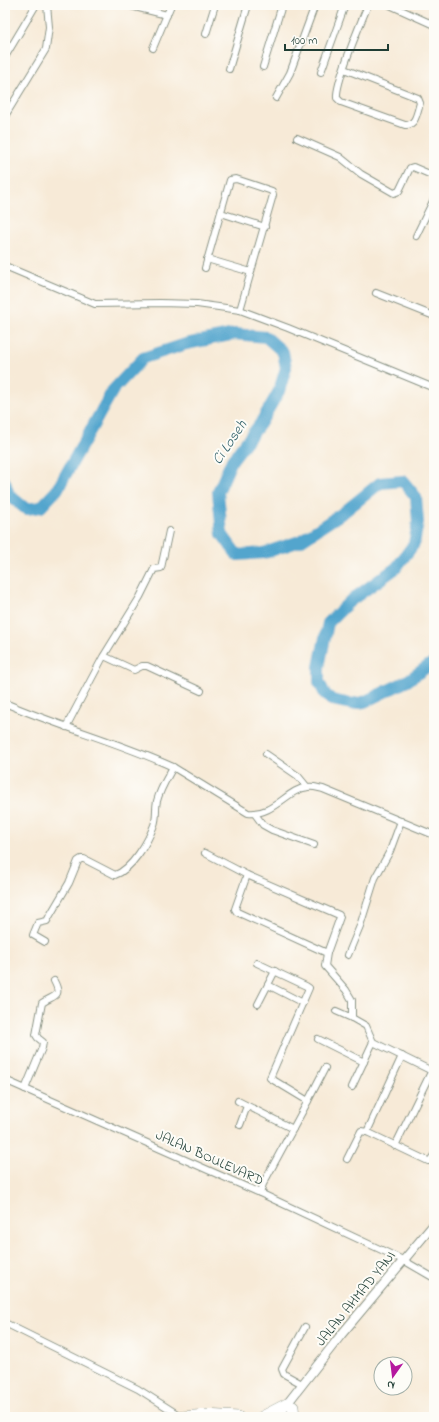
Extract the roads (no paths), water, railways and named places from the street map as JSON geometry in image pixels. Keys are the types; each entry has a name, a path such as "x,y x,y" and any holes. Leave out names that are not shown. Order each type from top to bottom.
{"highway":[{"path":"262,1417 291,1411"},
{"path":"182,1417 206,1415 238,1417"}],"street":[{"path":"5,57 35,5 47,5 49,33 46,49 5,116"},
{"path":"127,5 167,15"},
{"path":"153,48 171,5"},
{"path":"206,34 215,5"},
{"path":"229,69 248,5"},
{"path":"263,67 282,5"},
{"path":"276,98 290,73 315,5"},
{"path":"321,72 345,5"},
{"path":"344,69 418,98 420,103 413,123 410,125 405,125 340,101 337,98 337,92 344,69 368,5"},
{"path":"390,5 406,8 434,25"},
{"path":"5,101 12,105"},
{"path":"297,138 340,157 361,174 394,193 399,191 410,168 415,168 434,176"},
{"path":"205,268 229,182 232,179 236,179 273,192 265,227 240,310"},
{"path":"416,236 434,199"},
{"path":"220,213 265,227"},
{"path":"207,259 251,272"},
{"path":"5,266 95,304 160,302 197,304 240,310 288,328 434,388"},
{"path":"376,293 434,316"},
{"path":"66,727 104,656 140,597 154,569 161,568 169,531"},
{"path":"104,656 134,670 142,666 147,666 201,691"},
{"path":"5,703 34,716 125,746 161,762 248,813 255,814 268,809 300,789 307,787 323,789 434,836"},
{"path":"266,754 298,776 307,787"},
{"path":"45,942 33,935 37,924 47,921 49,918 69,884 78,861 84,859 114,875 126,868 136,859 154,824 157,801 173,768"},
{"path":"255,814 263,825 272,830 314,845"},
{"path":"348,955 362,920 375,878 390,851 401,822"},
{"path":"205,853 248,875 339,915 340,918 327,953 325,966 346,990 352,1000 352,1018"},
{"path":"248,875 235,909 237,912 327,953"},
{"path":"257,963 308,987 309,990 270,1078 308,1101"},
{"path":"258,1004 275,971"},
{"path":"25,1089 42,1048 43,1042 36,1035 42,1003 51,999 58,992 58,988 54,981"},
{"path":"268,985 303,1003"},
{"path":"336,1011 366,1026 373,1042 433,1071 395,1146"},
{"path":"318,1039 364,1062"},
{"path":"352,1087 373,1042"},
{"path":"367,1132 402,1056"},
{"path":"260,1193 263,1184 324,1068"},
{"name":"JALAN BOULEVARD","path":"5,1080 260,1193 403,1260 434,1278"},
{"path":"238,1101 293,1129"},
{"path":"240,1124 247,1106"},
{"path":"347,1159 360,1131 367,1132 430,1161 434,1155"},
{"name":"JALAN AHMAD YANI","path":"279,1417 291,1411 299,1387 434,1224"},
{"path":"5,1323 138,1389 182,1417"},
{"path":"299,1387 284,1374 282,1369 305,1327"}],"waterway":[{"name":"Ci Loseh","path":"5,482 9,495 26,509 41,507 57,490 113,390 143,358 186,344 235,334 266,337 283,352 286,368 279,391 260,424 232,460 218,492 222,534 237,555 264,553 300,541 344,512 380,483 403,481 416,497 418,522 414,544 396,568 350,601 328,623 319,667 319,682 325,694 332,700 351,704 364,702 407,681 434,662"}]}
